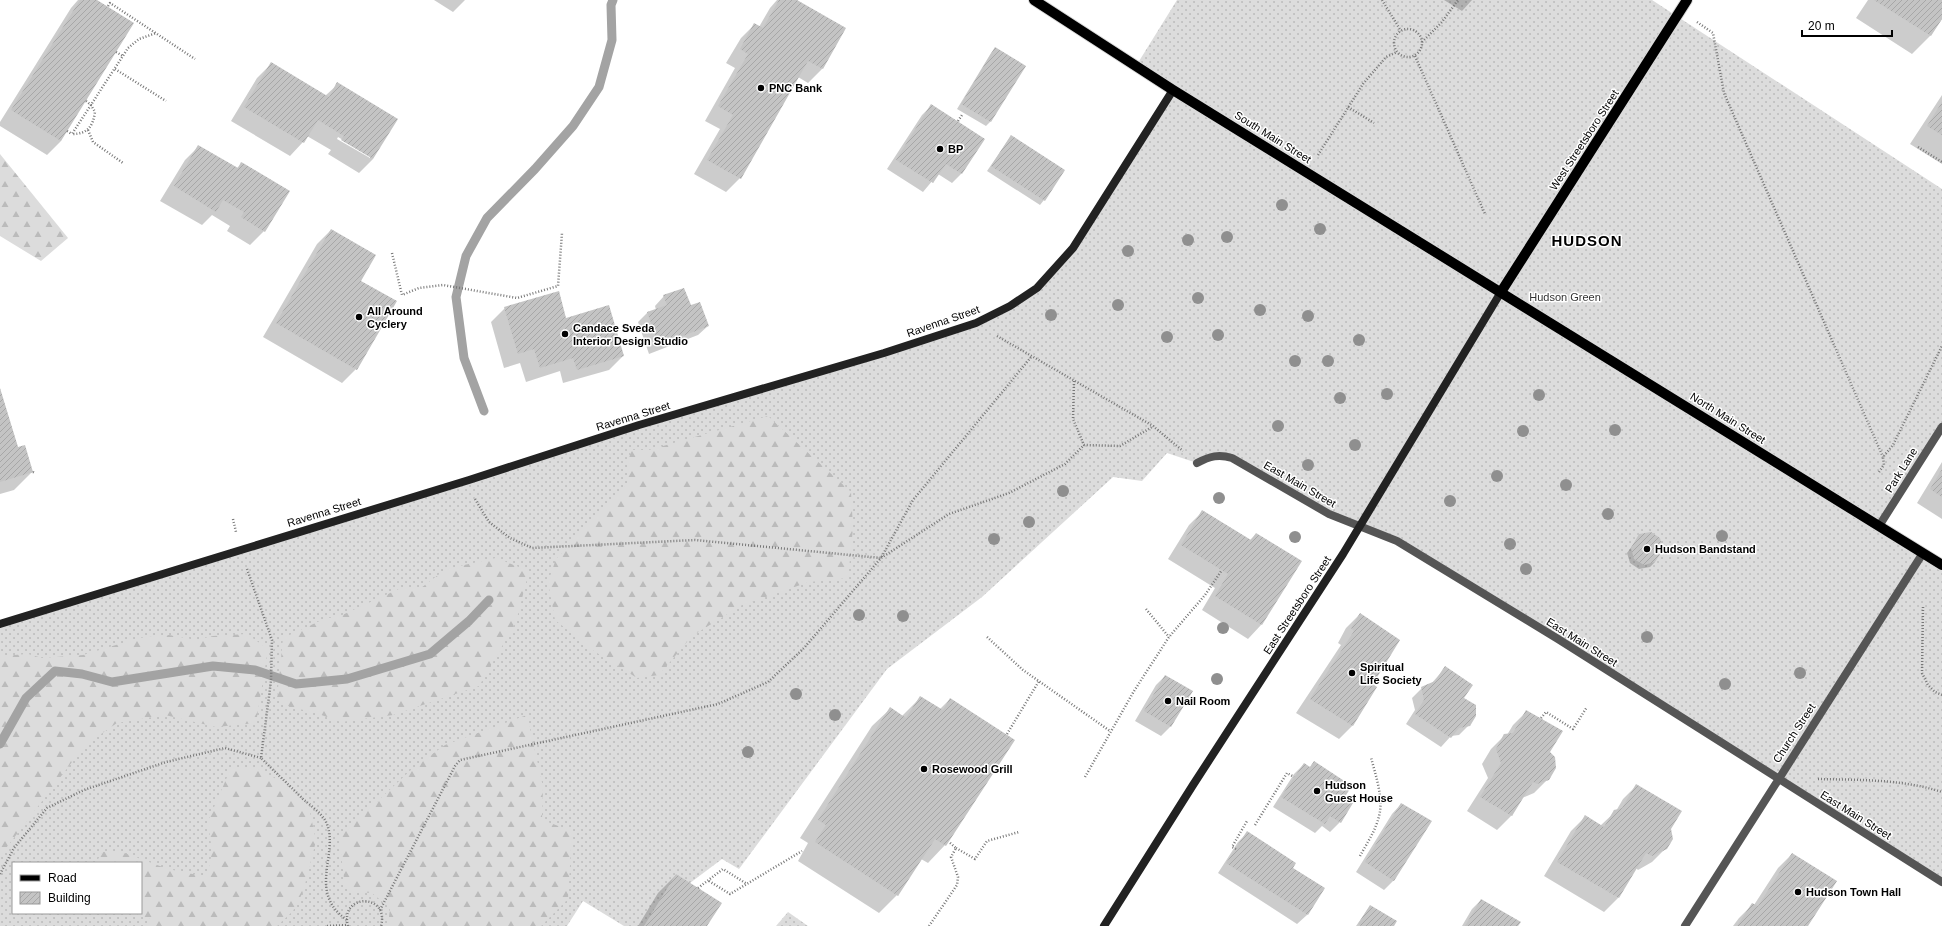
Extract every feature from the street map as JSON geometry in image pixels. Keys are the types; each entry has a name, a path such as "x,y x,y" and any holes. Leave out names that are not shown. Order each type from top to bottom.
{"main road":[{"name":"South Main Street","path":"1034,0 1173,90 1500,292"},
{"name":"West Streetsboro Street","path":"1500,292 1687,0"},
{"name":"North Main Street","path":"1500,292 1942,565"}],"street":[{"name":"Ravenna Street","path":"0,624 469,480 639,425 877,355 976,323 1010,306 1038,288 1073,248 1173,90"},
{"name":"East Streetsboro Street","path":"1104,926 1361,526 1500,292"},
{"name":"Park Lane","path":"1879,526 1942,427"},
{"name":"East Main Street","path":"1197,463 1220,454 1232,458 1329,514 1361,526 1403,545 1539,628 1942,882"},
{"name":"Church Street","path":"1685,926 1923,553"}],"path":[{"path":"1382,0 1401,30"},
{"path":"1422,42 1442,22 1458,0"},
{"path":"108,6 110,4 195,59"},
{"path":"1680,10 1713,33 1724,93 1883,457 1884,465 1879,472"},
{"path":"1401,30 1415,31 1418,34 1422,42 1421,50 1414,56 1403,56 1397,52 1394,43 1397,34 1401,30"},
{"path":"72,134 128,48 139,39 156,33"},
{"path":"116,52 123,56"},
{"path":"1307,172 1348,107 1375,69 1386,57 1397,52"},
{"path":"1414,56 1485,214"},
{"path":"115,69 166,101"},
{"path":"67,131 72,134 81,134 88,130 94,122 95,112 91,105 86,102"},
{"path":"1348,107 1374,123"},
{"path":"958,121 962,115"},
{"path":"88,130 93,142 123,162"},
{"path":"1918,147 1942,162"},
{"path":"392,253 402,295 419,288 443,285 517,298 558,286 562,233"},
{"path":"976,323 1153,426 1197,463"},
{"path":"1883,457 1894,445 1942,346"},
{"path":"380,910 455,766 460,760 718,704 768,682 804,648 881,558 912,500 1032,356"},
{"path":"1074,381 1073,419 1084,445"},
{"path":"469,480 474,498 489,522 510,538 532,548 695,540 881,558 949,514 1009,493 1065,464 1084,445 1120,446 1153,426"},
{"path":"233,519 241,550 272,640 271,681 261,758"},
{"path":"1085,777 1110,731 1169,637 1205,595 1222,570"},
{"path":"1923,607 1922,673 1928,685 1934,692 1942,695"},
{"path":"1146,609 1169,637"},
{"path":"987,637 1023,670 1110,731"},
{"path":"1007,734 1039,682"},
{"path":"1541,718 1546,712 1573,729 1587,707"},
{"path":"0,874 14,848 47,808 84,790 166,762 225,748 261,758 325,820 329,838 326,875 328,895 332,907 347,920"},
{"path":"1360,856 1380,815 1379,796 1371,757"},
{"path":"1254,825 1287,773 1294,777"},
{"path":"1817,778 1894,782 1924,786 1942,792"},
{"path":"1236,849 1232,847 1247,821"},
{"path":"949,842 975,859 987,841 1019,832"},
{"path":"929,926 957,884 958,877 951,856 956,848"},
{"path":"708,881 730,894 802,851"},
{"path":"698,888 724,869 747,884"},
{"path":"326,926 348,926 347,920 350,908 360,901 372,902 380,910 382,915 381,926"}],"green space":[{"name":"Hudson Green","path":"1177,0 1652,0 1942,189 1942,427 1879,526 1942,565 1942,882 1397,541 1361,526 1220,455 1197,463 1167,453 1142,481 1113,477 982,597 887,669 739,869 722,859 690,883 644,926 624,926 583,901 567,926 0,926 0,624 976,323 1037,288 1073,248 1173,90 1136,66"},
{"path":"0,154 68,238 41,261 0,236"},
{"path":"768,416 851,492 853,528 848,578 809,582 742,605 692,636 659,675 637,678 594,651 555,620 548,582 556,559 628,483 628,463 631,450 649,450"},
{"path":"496,558 529,571 516,622 479,686 393,715 341,722 313,712 290,707 277,699 283,638 324,619 340,616 401,588 421,588 446,569"},
{"path":"247,634 268,649 256,723 216,727 165,715 117,723 85,745 0,856 0,656 28,654 42,658 83,655 139,638 169,635 196,640 213,636"},
{"path":"527,715 543,787 542,820 572,831 568,899 541,926 388,926 390,908 372,893 354,892 345,887 339,837 412,769 445,745"},
{"path":"255,767 292,788 310,812 316,841 303,892 293,911 277,926 146,926 150,919 136,914 142,914 142,862 97,862 102,852 119,851 168,869 207,877 212,852 208,821 231,768"},
{"path":"788,912 808,926 776,926"}],"building":[{"path":"80,0 97,0 134,23 61,141 11,110"},
{"name":"PNC Bank","path":"779,0 797,0 846,28 823,69 808,61 741,179 707,160 733,115 718,106 748,54 740,49 754,23 763,28"},
{"path":"1874,0 1942,0 1942,19 1931,36"},
{"path":"995,47 1026,66 991,122 961,104"},
{"path":"271,62 329,97 337,82 398,119 373,159 341,140 344,136 318,120 304,143 244,107"},
{"path":"1942,102 1942,135 1927,126"},
{"name":"BP","path":"931,104 985,139 962,174 946,164 933,183 896,160"},
{"path":"1011,135 1065,170 1045,201 991,166"},
{"path":"198,145 238,168 241,162 243,163 290,191 265,232 241,217 244,212 223,200 216,212 174,186"},
{"path":"331,229 376,255 361,281 397,301 357,370 276,323"},
{"path":"684,288 691,305 700,302 709,326 659,345 647,312 667,305 663,295"},
{"name":"Candace Sveda Interior Design Studio","path":"559,291 566,318 609,305 624,356 577,370 573,358 540,368 534,349 518,354 504,307"},
{"path":"0,388 18,447 25,445 33,472 0,482"},
{"path":"1942,469 1942,497 1930,489"},
{"path":"1202,510 1251,540 1256,533 1302,561 1262,625 1215,596 1228,574 1181,545"},
{"name":"Hudson Bandstand","path":"1651,532 1660,538 1663,550 1655,562 1644,565 1634,559 1631,548 1639,534"},
{"name":"Spiritual Life Society","path":"1360,613 1400,640 1373,684 1377,687 1353,726 1310,699 1354,631 1351,628"},
{"path":"1445,666 1473,685 1464,698 1476,705 1476,716 1470,726 1459,728 1451,738 1415,714 1424,700 1421,687 1435,681"},
{"name":"Nail Room","path":"1165,675 1193,691 1171,727 1144,711"},
{"name":"Rosewood Grill","path":"920,696 943,710 950,698 1015,740 946,846 935,839 898,896 815,842 826,825 818,820 890,707 906,718"},
{"path":"1526,710 1563,731 1550,752 1555,757 1556,768 1549,780 1537,784 1533,782 1512,816 1480,797 1501,763 1496,749 1504,734 1513,733"},
{"name":"Hudson Guest House","path":"1314,761 1352,786 1344,798 1353,803 1341,823 1330,816 1325,824 1281,797 1304,763 1310,767"},
{"path":"1636,784 1682,811 1671,829 1673,839 1667,849 1652,856 1646,853 1619,898 1557,862 1585,815 1604,827 1614,810 1622,808"},
{"path":"1401,803 1432,821 1394,881 1365,862"},
{"path":"1247,831 1296,863 1293,868 1325,888 1308,915 1226,863"},
{"name":"Hudson Town Hall","path":"1792,853 1837,881 1808,926 1737,926 1752,903 1758,906"},
{"path":"676,874 722,903 707,926 644,926"},
{"path":"1481,899 1521,922 1518,926 1465,926"},
{"path":"1370,905 1397,921 1394,926 1361,926 1358,924"}],"waterway":[{"path":"484,411 464,358 456,297 466,256 487,218 535,169 573,126 599,87 612,40 611,5 613,0"},
{"path":"0,744 26,698 55,671 82,674 112,682 213,666 255,670 296,684 347,679 430,654 469,621 489,600"}],"place":[{"name":"PNC Bank","path":"761,88"},
{"name":"BP","path":"940,149"},
{"name":"All Around Cyclery","path":"359,317"},
{"name":"Candace Sveda Interior Design Studio","path":"565,334"},
{"name":"Hudson Bandstand","path":"1647,549"},
{"name":"Spiritual Life Society","path":"1352,673"},
{"name":"Nail Room","path":"1168,701"},
{"name":"Rosewood Grill","path":"924,769"},
{"name":"Hudson Guest House","path":"1317,791"},
{"name":"Hudson Town Hall","path":"1798,892"}],"district":[{"name":"HUDSON","path":"1587,240"}]}
